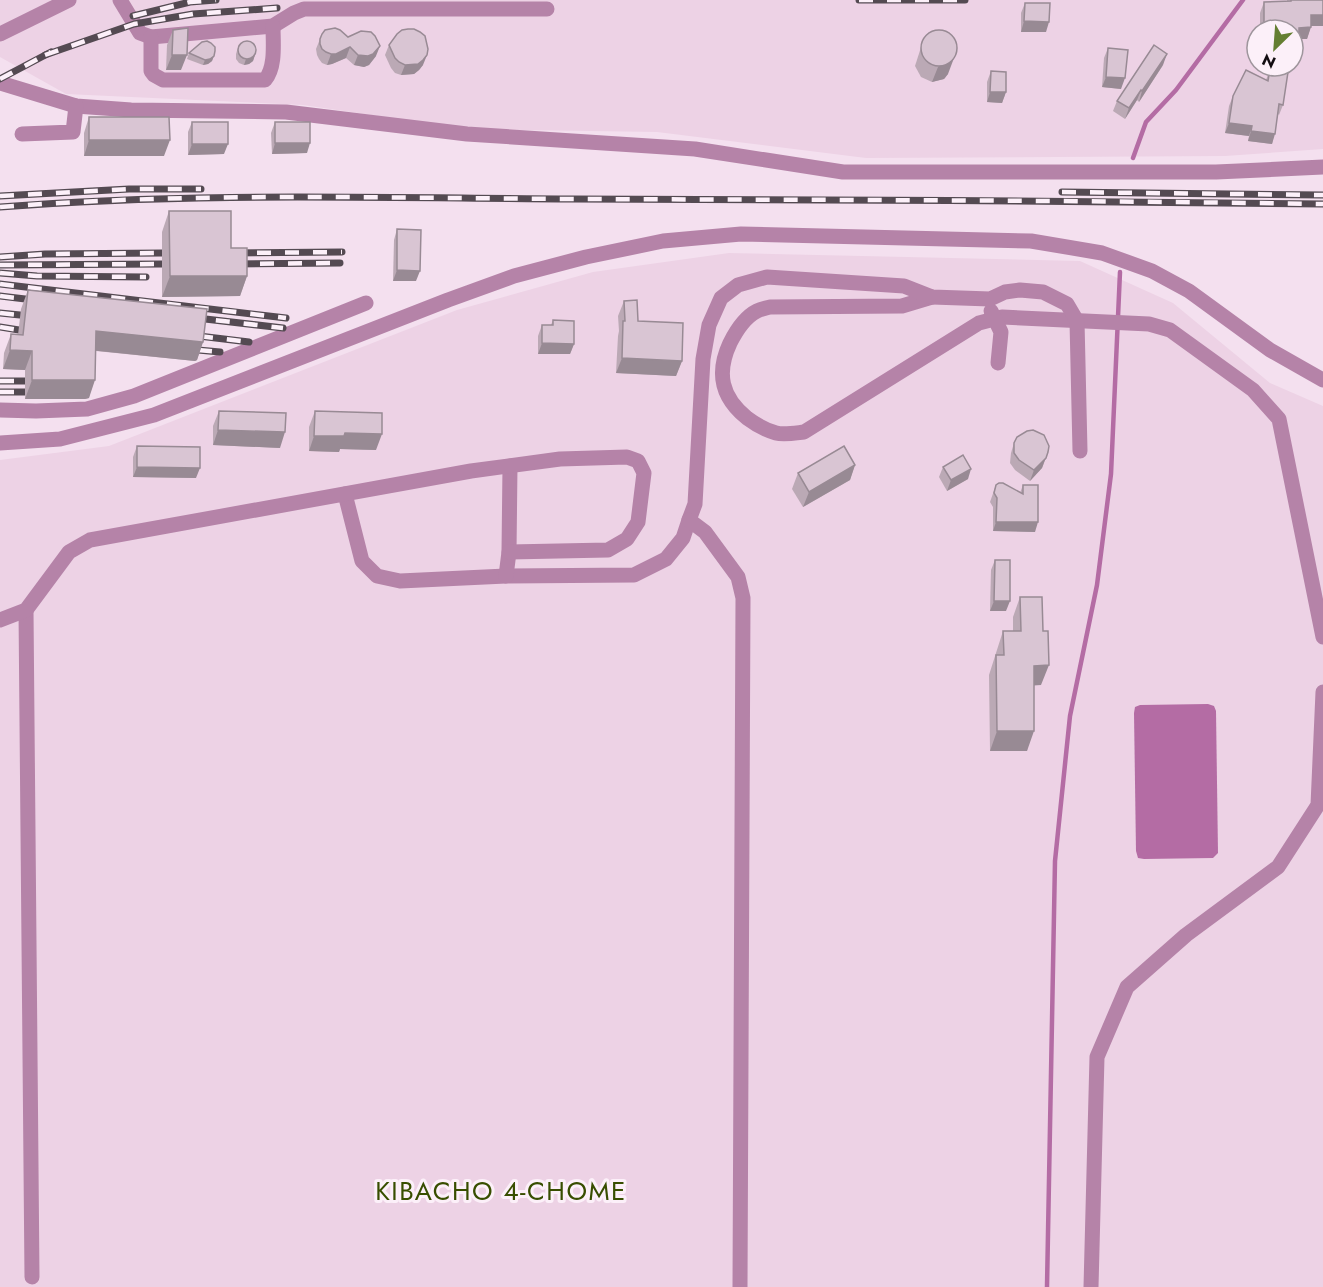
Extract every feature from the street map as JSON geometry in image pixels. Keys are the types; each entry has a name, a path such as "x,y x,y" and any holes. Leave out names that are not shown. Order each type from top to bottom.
{"street":[{"path":"0,34 69,0"},
{"path":"120,0 140,33 151,37 273,26 304,9 547,9"},
{"path":"151,37 151,71 163,80 265,80 272,68 273,26"},
{"path":"0,83 76,106 131,110 286,112 467,134 694,149 843,172 1216,172 1323,167"},
{"path":"22,134 73,132 76,106"},
{"path":"0,443 60,439 154,415 426,308 514,276 586,257 663,241 741,234 1031,241 1102,253 1152,270 1189,291 1270,350 1323,380"},
{"path":"345,494 362,561 376,576 400,581 506,576 634,575 666,559 683,538 695,504 703,359 709,325 721,298 738,285 768,277 904,286 932,297"},
{"path":"1080,451 1077,321 1067,304 1043,292 1020,290 1005,292 990,299 932,297 902,306 770,307 756,311 745,320 729,345 724,360 722,377 726,395 737,410 754,424 777,433 804,432 979,323 994,318 1002,317 1077,321 1095,322 1149,324 1170,330 1253,390 1279,420 1323,637"},
{"path":"990,299 991,311 1001,332 998,363"},
{"path":"0,410 87,409 134,396 366,303"},
{"path":"0,620 26,610 69,552 90,540 471,471 560,459 627,458 638,461 644,473 638,522 627,539 608,550 509,552"},
{"path":"506,576 509,552 510,466"},
{"path":"689,520 705,531 738,577 743,598 740,1287"},
{"path":"26,610 32,1277"},
{"path":"1091,1287 1097,1057 1127,987 1186,935 1278,867 1318,805 1323,692"}],"shaded area":[{"path":"0,0 1323,0 1323,149 1225,156 866,158 657,132 467,129 303,105 66,94 0,57"},
{"path":"729,253 1080,261 1173,303 1270,383 1323,406 1323,1287 0,1287 0,460 109,446 457,310 593,272"},
{"path":"1208,704 1214,706 1216,711 1218,853 1213,858 1138,858 1136,851 1135,707"}],"building":[{"path":"1323,0 1323,15 1311,15 1311,27 1305,28 1305,18 1264,18 1264,2"},
{"path":"1025,3 1050,3 1049,22 1024,21"},
{"path":"188,28 187,55 172,55 173,30"},
{"path":"335,28 348,37 361,31 371,32 380,46 368,56 358,55 350,47 336,54 326,52 322,49 320,39 325,30"},
{"path":"414,29 425,36 427,55 418,64 405,65 399,62 389,45 397,34"},
{"path":"939,30 952,35 957,48 952,61 939,66 926,61 921,48 926,35"},
{"path":"207,41 215,47 214,56 210,59 205,60 189,53 202,42"},
{"path":"247,41 255,46 256,50 251,58 247,59 239,54 238,50 243,42"},
{"path":"1154,45 1167,54 1129,108 1117,101"},
{"path":"1108,48 1128,50 1125,78 1106,77"},
{"path":"991,71 1006,72 1006,92 990,92"},
{"path":"1245,72 1245,78 1262,78 1268,81 1268,78 1287,78 1283,105 1279,104 1275,134 1251,131 1252,126 1229,123 1233,96"},
{"path":"89,117 169,117 170,140 89,140"},
{"path":"192,122 228,122 228,144 192,144"},
{"path":"275,122 310,122 310,143 275,143"},
{"path":"169,211 231,211 231,248 247,248 247,276 170,276"},
{"path":"397,229 421,230 420,271 397,270"},
{"path":"28,290 207,309 203,342 96,331 95,380 32,380 32,351 10,350 11,334 23,335"},
{"path":"637,300 638,321 683,323 682,361 622,358 624,301"},
{"path":"553,320 574,321 574,344 542,343 542,325 553,325"},
{"path":"219,411 286,413 285,432 218,430"},
{"path":"315,411 382,413 382,434 345,433 344,436 314,436"},
{"path":"1033,430 1044,435 1049,446 1046,458 1034,470 1019,460 1014,453 1014,443 1017,437"},
{"path":"137,446 200,447 200,468 137,467"},
{"path":"844,446 855,465 809,492 798,473"},
{"path":"963,455 971,469 951,480 943,467"},
{"path":"999,483 1023,494 1023,485 1038,485 1038,522 996,522 997,498 994,493"},
{"path":"995,560 1010,560 1010,601 994,601"},
{"path":"1020,597 1042,597 1043,631 1048,631 1049,665 1034,666 1034,731 997,731 996,655 1004,655 1003,631 1021,631"}],"waterway":[{"path":"1133,158 1146,122 1176,90 1243,0"},
{"path":"1047,1287 1055,861 1070,716 1097,585 1111,474 1120,272"}],"railway":[{"path":"133,16 190,2 216,0"},
{"path":"859,0 965,0"},
{"path":"45,55 134,24 193,14 277,8"},
{"path":"0,79 51,52"},
{"path":"0,196 129,189 201,189"},
{"path":"1062,192 1323,195"},
{"path":"0,207 143,199 286,197 1323,204"},
{"path":"229,253 342,252"},
{"path":"0,257 45,254 162,253"},
{"path":"232,264 340,263"},
{"path":"0,265 162,264"},
{"path":"0,273 37,276 146,277"},
{"path":"0,284 286,318"},
{"path":"0,296 42,301"},
{"path":"0,313 20,315"},
{"path":"188,317 283,328"},
{"path":"0,327 19,330"},
{"path":"199,336 249,342"},
{"path":"198,350 220,352"},
{"path":"0,381 25,381"},
{"path":"0,392 25,392"}],"district":[{"name":"KIBACHO 4-CHOME","path":"501,1191"}]}
